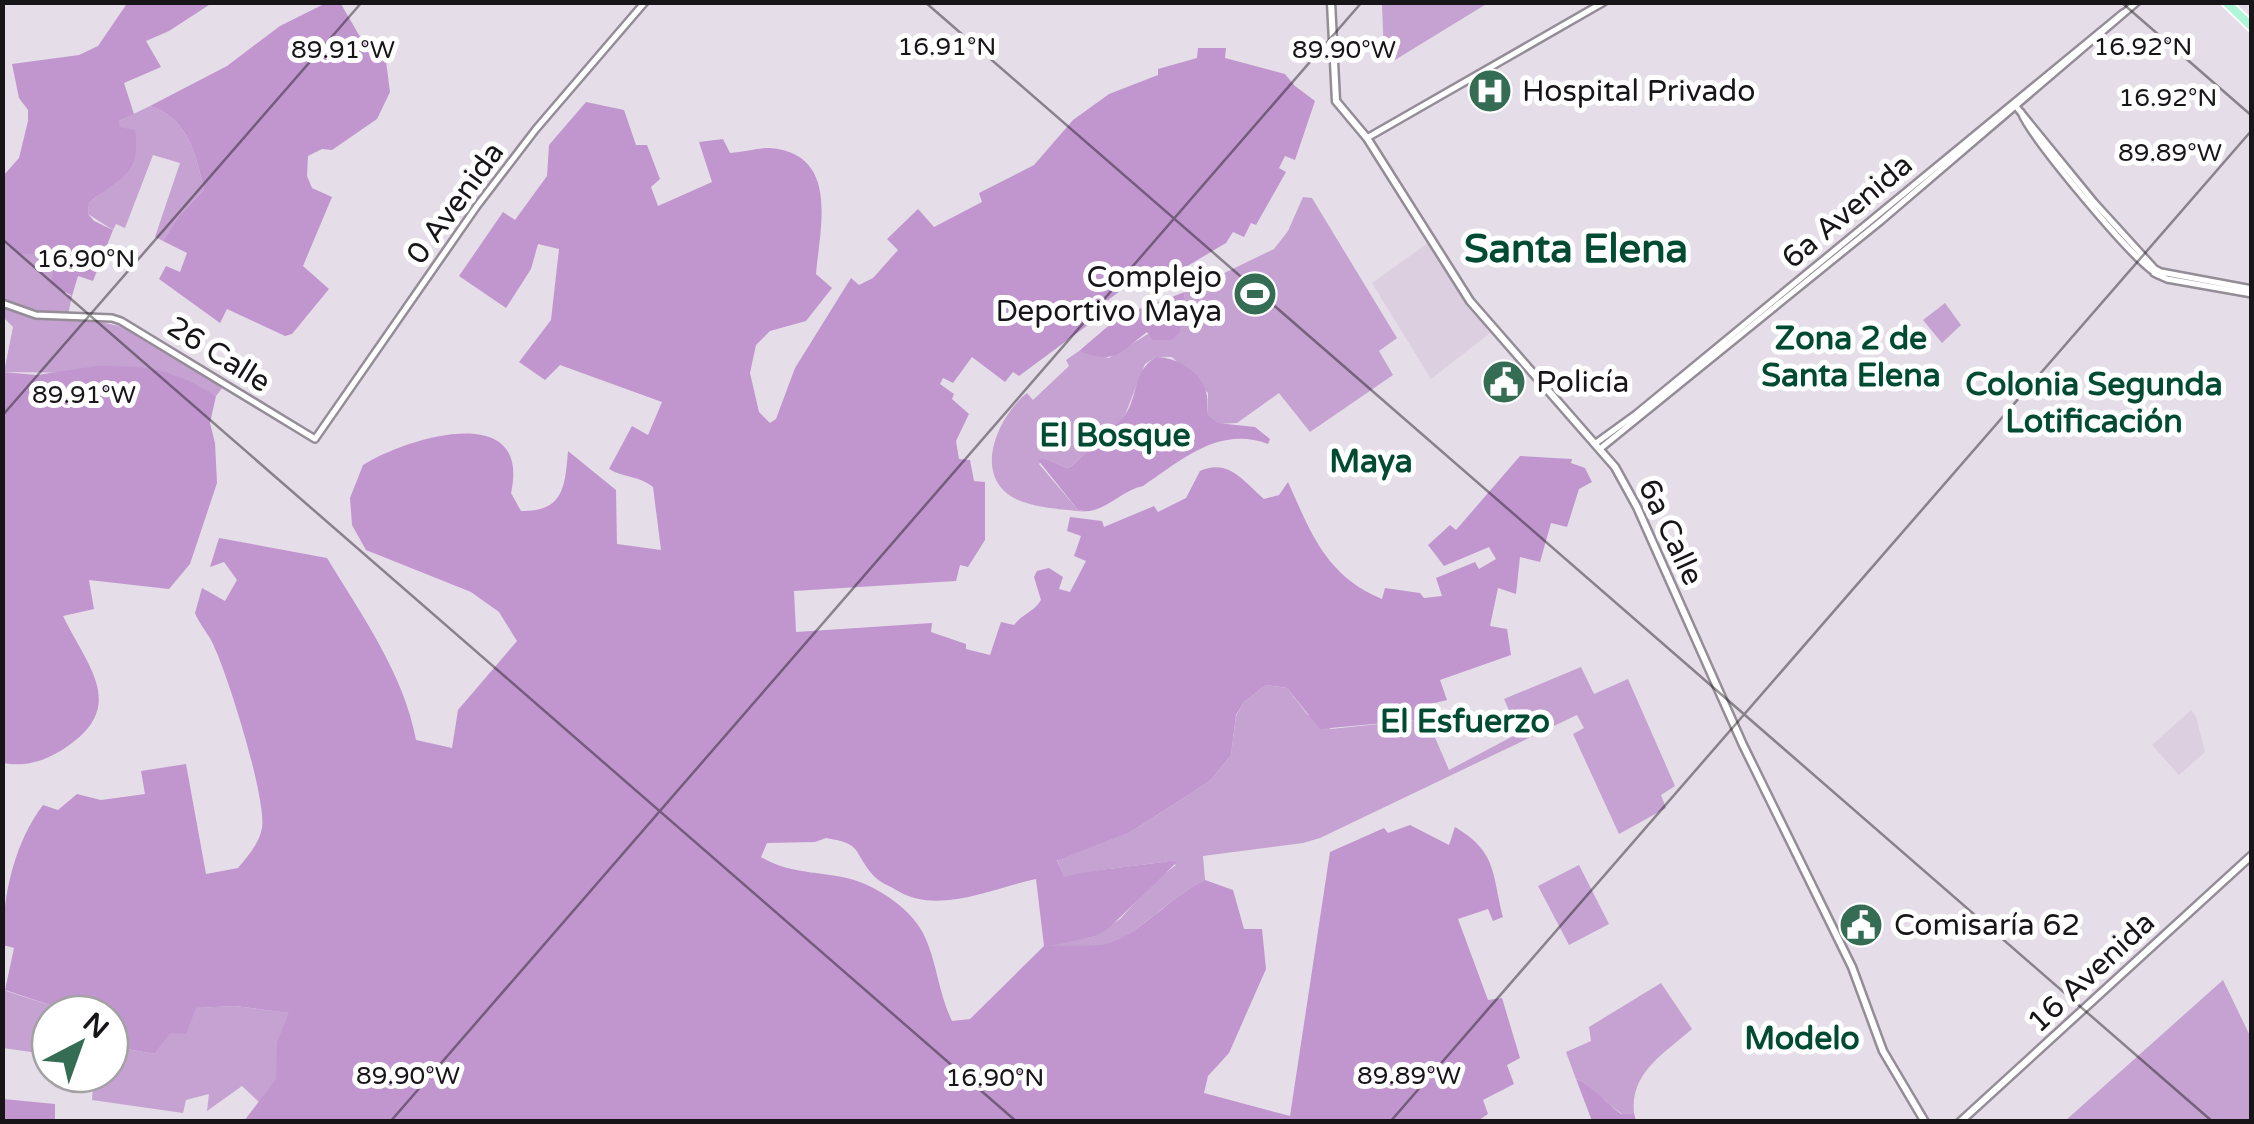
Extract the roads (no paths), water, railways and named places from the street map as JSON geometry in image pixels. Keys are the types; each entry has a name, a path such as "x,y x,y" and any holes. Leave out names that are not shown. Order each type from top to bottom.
{"main road":[{"name":"6a Calle","path":"1331,2 1336,101 1367,138 1470,300 1616,467 1743,745 1852,967 1883,1051 1925,1122"},
{"path":"2226,2 2252,27"},
{"name":"16 Avenida","path":"1960,1122 2252,855"}],"street":[{"name":"0 Avenida","path":"316,440 477,206 645,2"},
{"path":"1367,138 1604,2"},
{"name":"6a Avenida","path":"1598,446 2016,107 2137,2"},
{"path":"2016,107 2135,256 2157,272 2252,291"},
{"name":"26 Calle","path":"2,303 36,315 122,321 316,440"}],"place":[{"name":"Hospital Privado","path":"1490,91"},
{"name":"Complejo Deportivo Maya","path":"1255,294"},
{"name":"Policía","path":"1504,382"},
{"name":"Comisaría 62","path":"1861,925"}],"district":[{"name":"Santa Elena","path":"1576,248"},
{"name":"Zona 2 de Santa Elena","path":"1851,356"},
{"name":"Colonia Segunda Lotificación","path":"2094,402"},
{"name":"El Bosque","path":"1115,435"},
{"name":"Maya","path":"1371,461"},
{"name":"El Esfuerzo","path":"1465,721"},
{"name":"Modelo","path":"1802,1038"}]}
